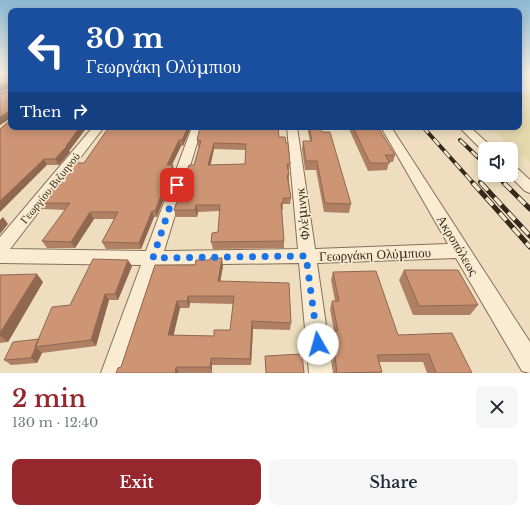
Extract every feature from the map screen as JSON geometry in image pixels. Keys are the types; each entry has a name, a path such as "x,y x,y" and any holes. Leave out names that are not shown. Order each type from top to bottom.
{"street":[{"name":"Γεωργίου Βιζυηνού","path":"0,249 98,130"},
{"path":"113,373 196,130"},
{"name":"Φλέμινγκ","path":"292,130 321,373"},
{"name":"Ακροπόλεως","path":"388,130 530,363"},
{"path":"467,130 480,142"},
{"path":"518,177 530,188"},
{"name":"Γεωργάκη Ολύμπιου","path":"0,256 153,258 306,256 461,251"}],"shaded area":[{"path":"522,93 530,93 530,162 518,152 518,142 507,142 493,130 522,130"}],"building":[{"path":"8,91 8,112 0,117 0,93"},
{"path":"8,122 8,130 78,130 67,146 55,159 44,159 0,201 0,129"},
{"path":"107,130 187,130 182,140 179,140 167,165 173,165 155,211 152,211 139,243 102,242 118,212 90,212 71,242 42,241 70,203 39,203 72,163 84,163"},
{"path":"199,130 278,130 279,137 285,137 286,143 288,143 290,164 287,164 289,175 287,175 291,198 283,198 283,203 281,203 284,241 211,242 212,233 218,232 220,205 196,205 195,210 174,210 189,165 194,165 201,141 197,140","holes":["214,143 246,144 245,164 208,165"]},
{"path":"310,130 330,132 351,204 325,203 317,161 306,161 303,141 312,141"},
{"path":"354,130 380,130 395,155 385,155 390,163 370,163"},
{"path":"210,258 222,258 218,281 289,283 291,323 252,321 250,359 211,358 210,367 176,367 175,373 116,373 118,368 121,367 155,265 195,265 196,260 210,260","holes":["188,296 234,296 230,330 214,330 214,336 168,335 177,301 187,301"]},
{"path":"93,259 128,260 115,294 105,294 91,340 35,347 52,307 70,305"},
{"path":"404,270 458,270 478,305 419,306"},
{"path":"376,271 398,335 452,333 472,373 436,373 429,354 377,355 382,372 337,373 332,331 338,331 332,301 339,301 333,272"},
{"path":"37,274 0,333 0,275"},
{"path":"39,339 31,358 4,360 13,342"},
{"path":"302,354 304,373 266,373 265,356"}],"railway":[{"path":"426,130 474,184"},
{"path":"460,140 478,157"},
{"path":"503,182 530,209"},
{"path":"473,183 530,247"},
{"path":"481,183 530,236"}],"route":[{"path":"177,185 153,258 306,256 318,344"}]}
